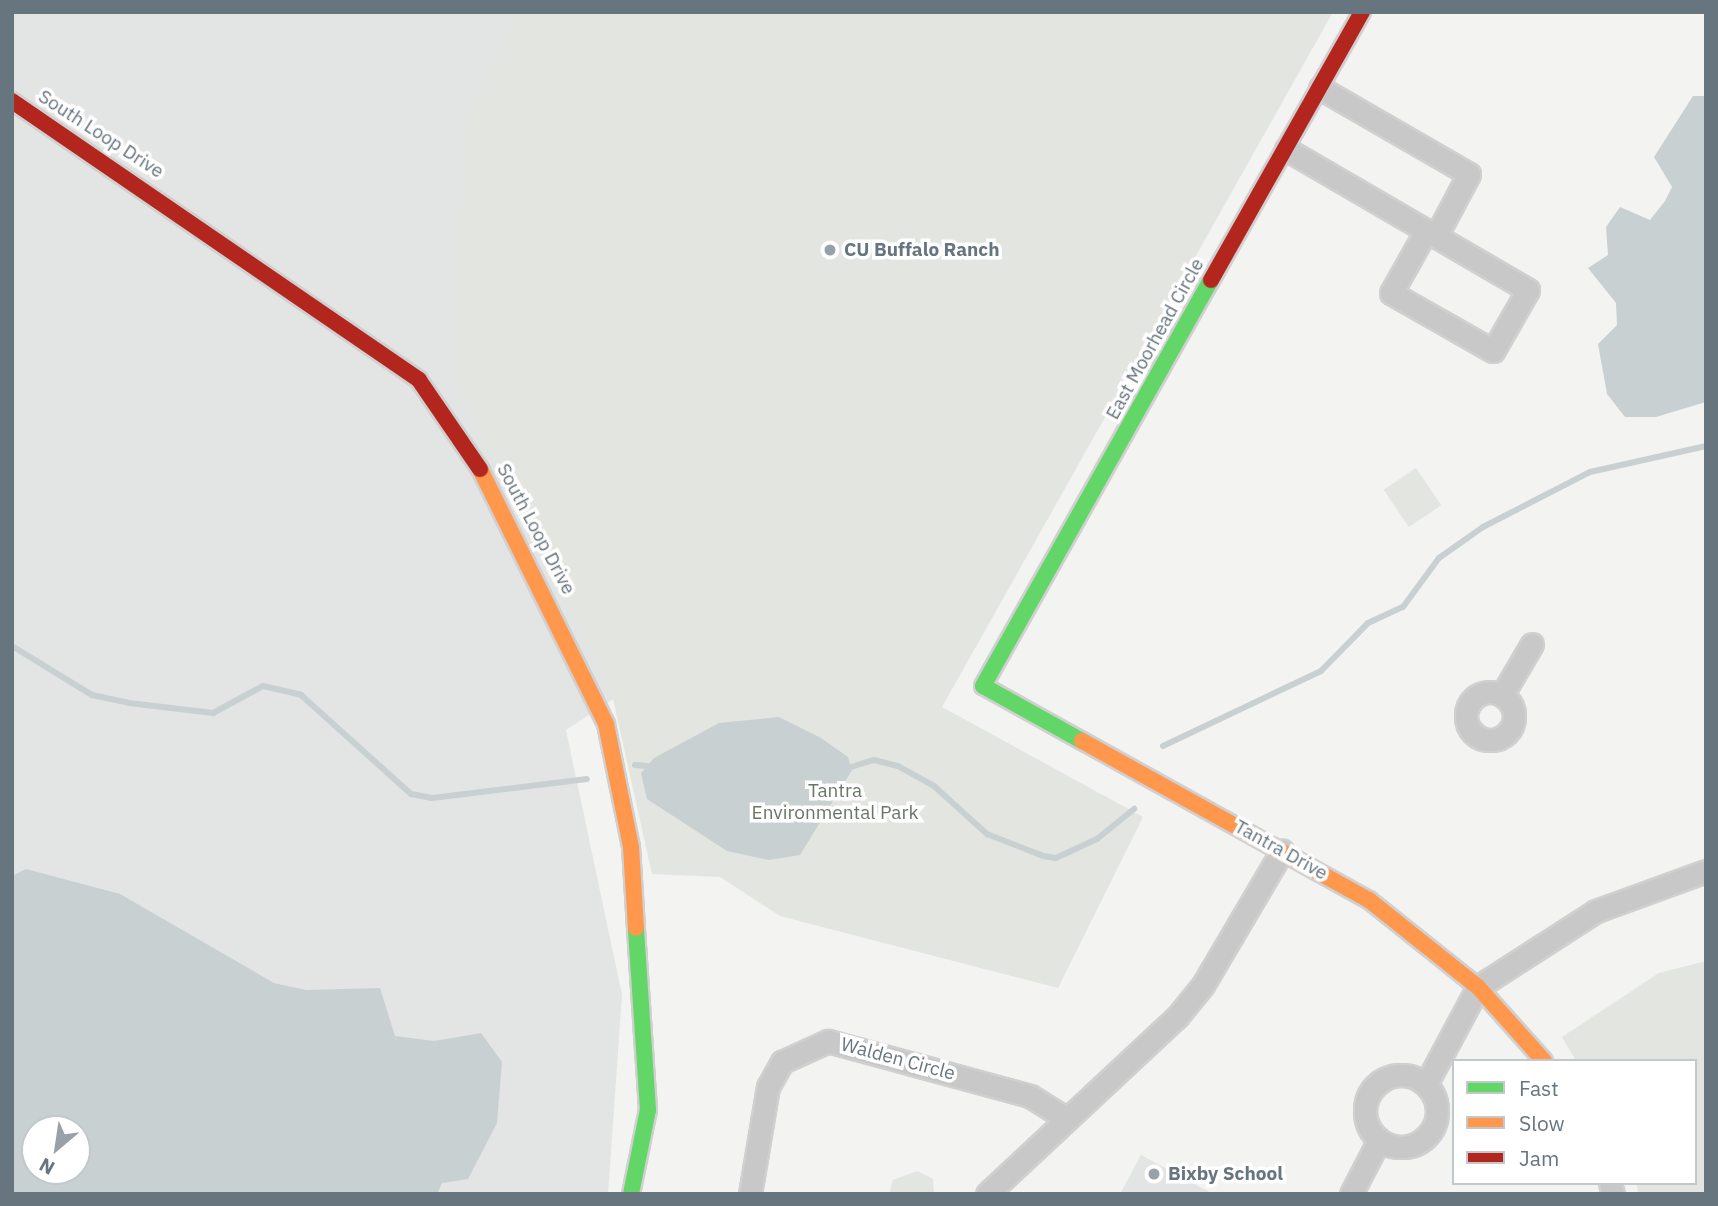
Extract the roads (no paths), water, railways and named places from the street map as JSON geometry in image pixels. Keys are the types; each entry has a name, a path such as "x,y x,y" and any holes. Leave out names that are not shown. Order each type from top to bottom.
{"street":[{"name":"East Moorhead Circle","path":"983,686 1362,12"},
{"path":"1286,149 1431,234 1528,290 1493,351 1391,293 1431,234 1469,174 1320,88"},
{"name":"South Loop Drive","path":"12,101 419,380 491,484 606,724 629,835 648,1110 631,1194"},
{"path":"1502,695 1532,645"},
{"name":"Tantra Drive","path":"983,686 1369,900 1478,987 1542,1059"},
{"path":"988,1194 1064,1117 1163,1032 1203,985 1282,851"},
{"path":"1426,1084 1478,987 1596,911 1706,871"},
{"name":"Walden Circle","path":"750,1194 768,1087 782,1062 828,1041 1030,1096 1064,1117"},
{"path":"1394,1075 1426,1084 1437,1111 1426,1138 1399,1148 1379,1140 1364,1111 1373,1088 1394,1075"},
{"path":"1351,1194 1379,1140"}],"waterway":[{"path":"1163,746 1321,671 1368,623 1403,607 1439,558 1483,527 1590,472 1706,446"},
{"path":"12,646 92,695 129,703 213,713 263,686 301,695 411,794 432,798 587,779"},
{"path":"851,767 874,760 898,766 934,786 987,834 1043,856 1056,858 1097,839 1134,809"},
{"path":"635,765 647,766"}],"place":[{"name":"CU Buffalo Ranch","path":"830,250"},
{"name":"Bixby School","path":"1154,1174"}],"park label":[{"name":"Tantra Environmental Park","path":"835,802"}]}
